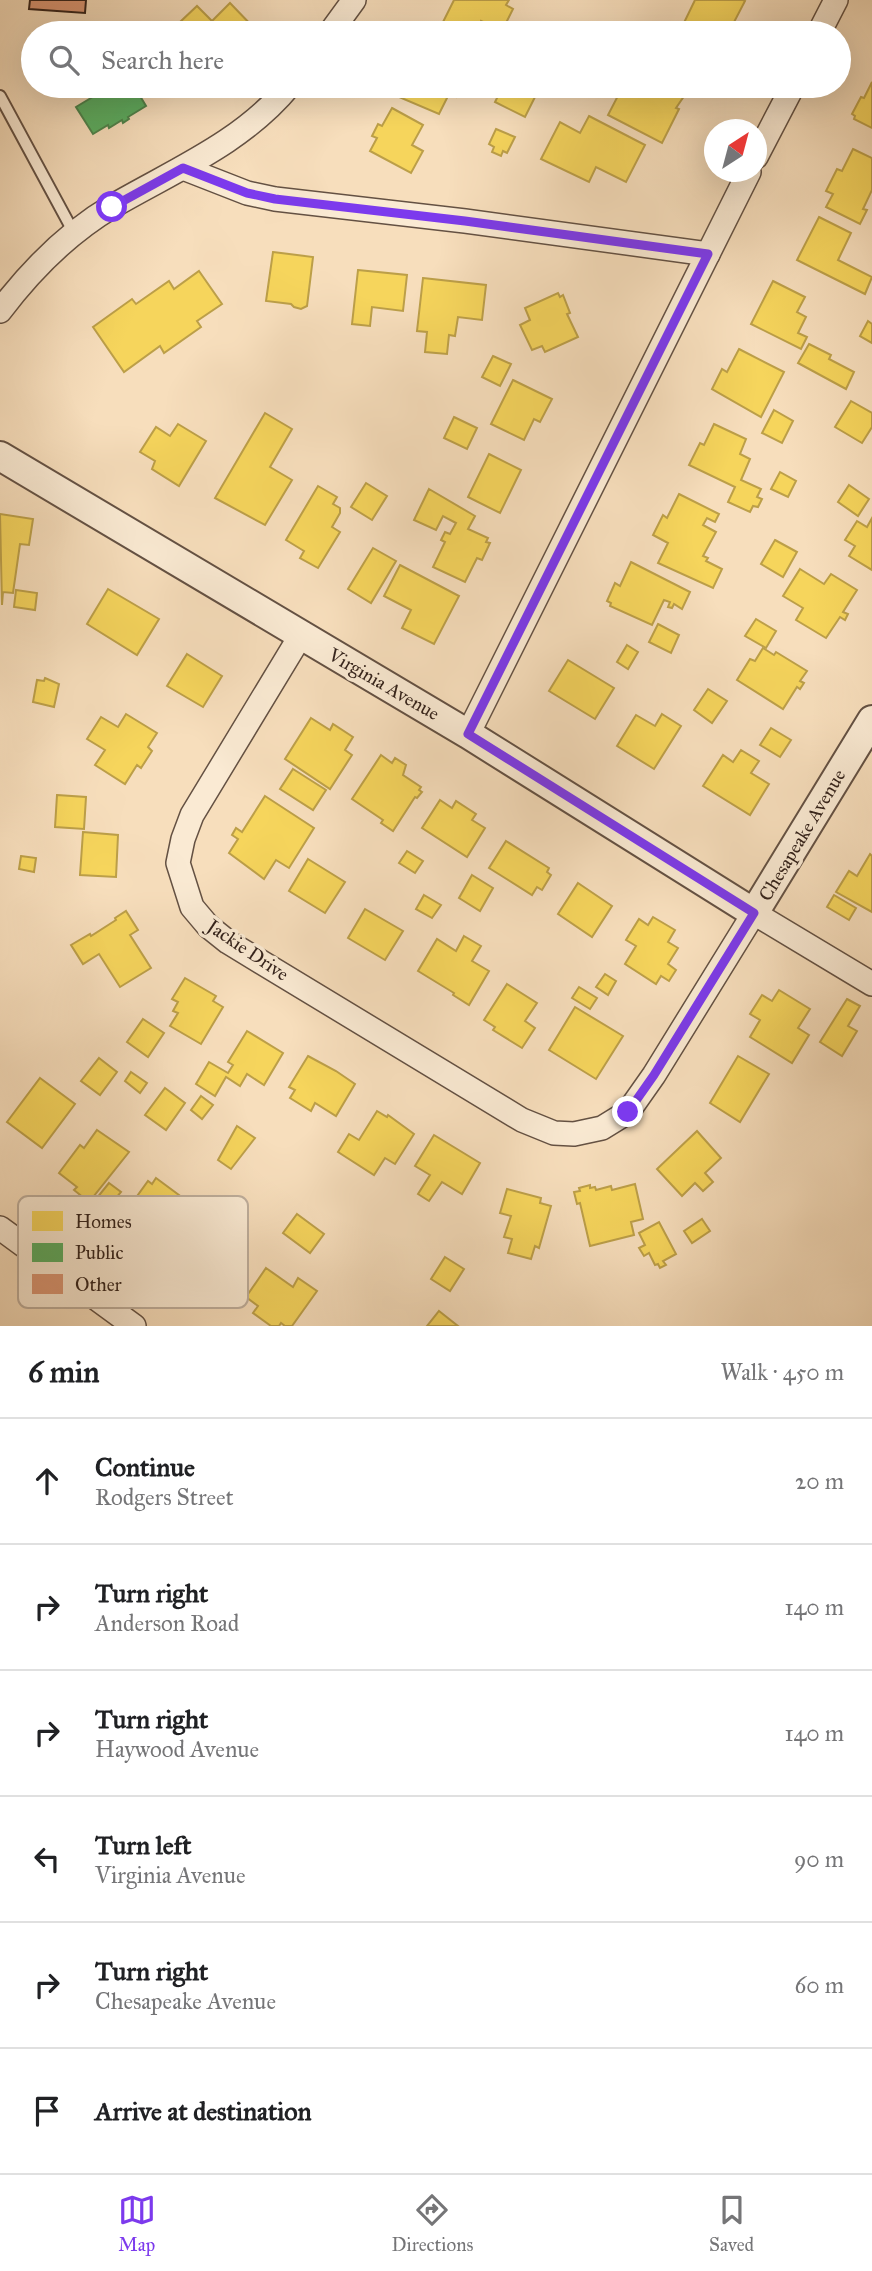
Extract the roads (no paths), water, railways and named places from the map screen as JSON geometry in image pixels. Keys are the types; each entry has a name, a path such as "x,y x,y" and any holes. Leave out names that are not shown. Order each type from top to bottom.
{"street":[{"path":"339,21 354,0"},
{"path":"825,21 836,0"},
{"path":"0,311 41,264 74,233 112,207 227,142 257,120 278,98"},
{"path":"767,137 787,98"},
{"path":"183,168 247,193 275,199 465,221 708,254"},
{"path":"468,734 744,182"},
{"name":"Virginia Avenue","path":"0,456 468,734 872,984"},
{"name":"Jackie Drive","path":"301,635 192,815 178,863 192,907 208,926 228,942 522,1120 554,1133 574,1134"},
{"name":"Chesapeake Avenue","path":"574,1134 602,1128 628,1112 654,1075 872,720"},
{"path":"0,1228 18,1241"},
{"path":"109,1308 134,1326"}],"lane":[{"path":"0,96 74,233"}]}
